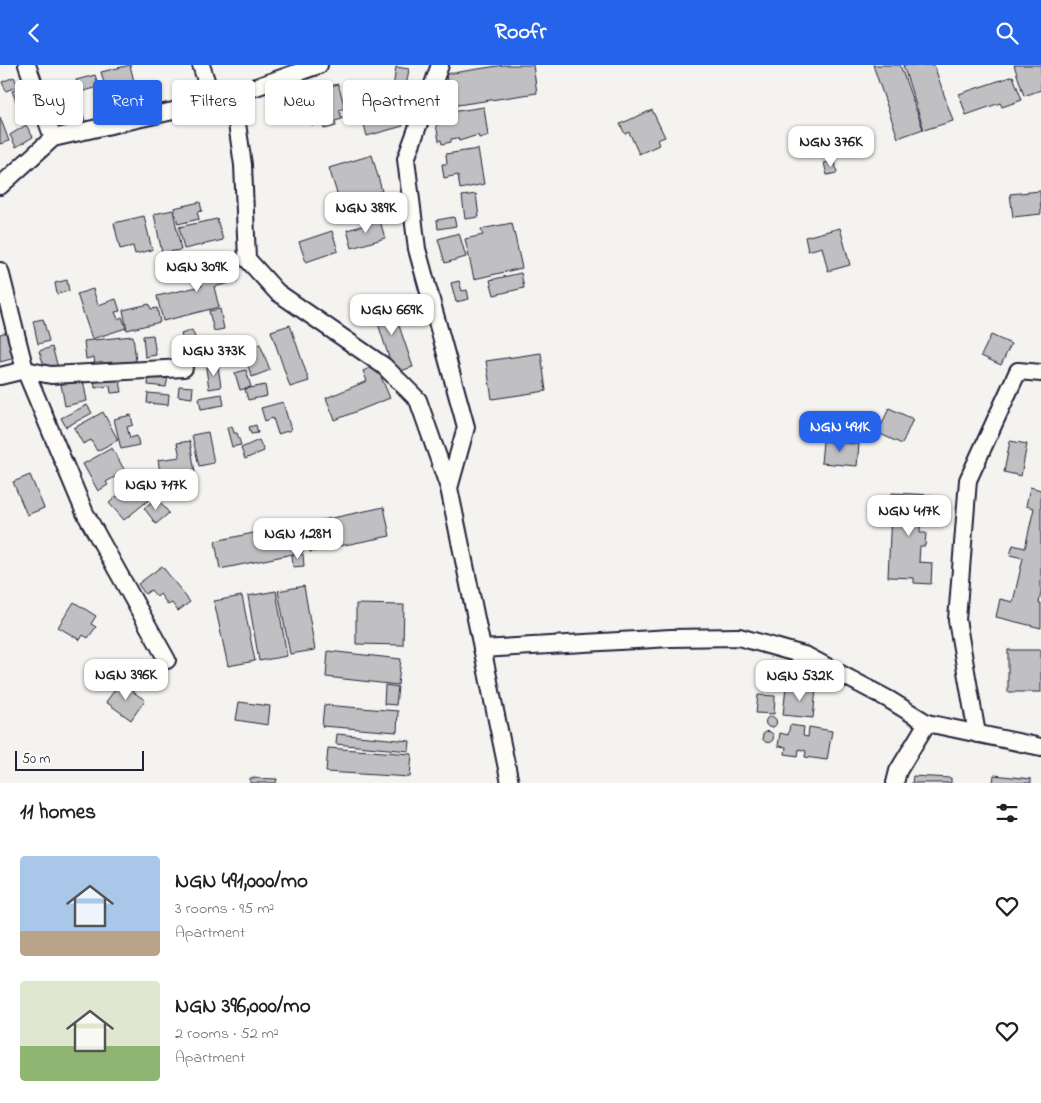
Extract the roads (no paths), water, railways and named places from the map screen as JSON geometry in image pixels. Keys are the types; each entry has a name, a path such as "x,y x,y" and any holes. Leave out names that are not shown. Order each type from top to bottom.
{"street":[{"path":"28,65 53,138"},
{"path":"201,65 206,80"},
{"path":"255,88 319,65"},
{"path":"440,65 406,159 417,249 466,427 449,488"},
{"path":"0,186 53,138 172,111"},
{"path":"237,125 243,165 247,259 277,292 384,366 418,399 449,488 510,783"},
{"path":"0,271 26,370 84,513 167,659"},
{"path":"0,376 26,370 51,375 184,368"},
{"path":"977,734 957,620 968,480 1018,371 1041,373"},
{"path":"482,649 671,638 739,637 807,656 888,699 927,723 1041,747"},
{"path":"896,783 898,771 927,723"}]}
